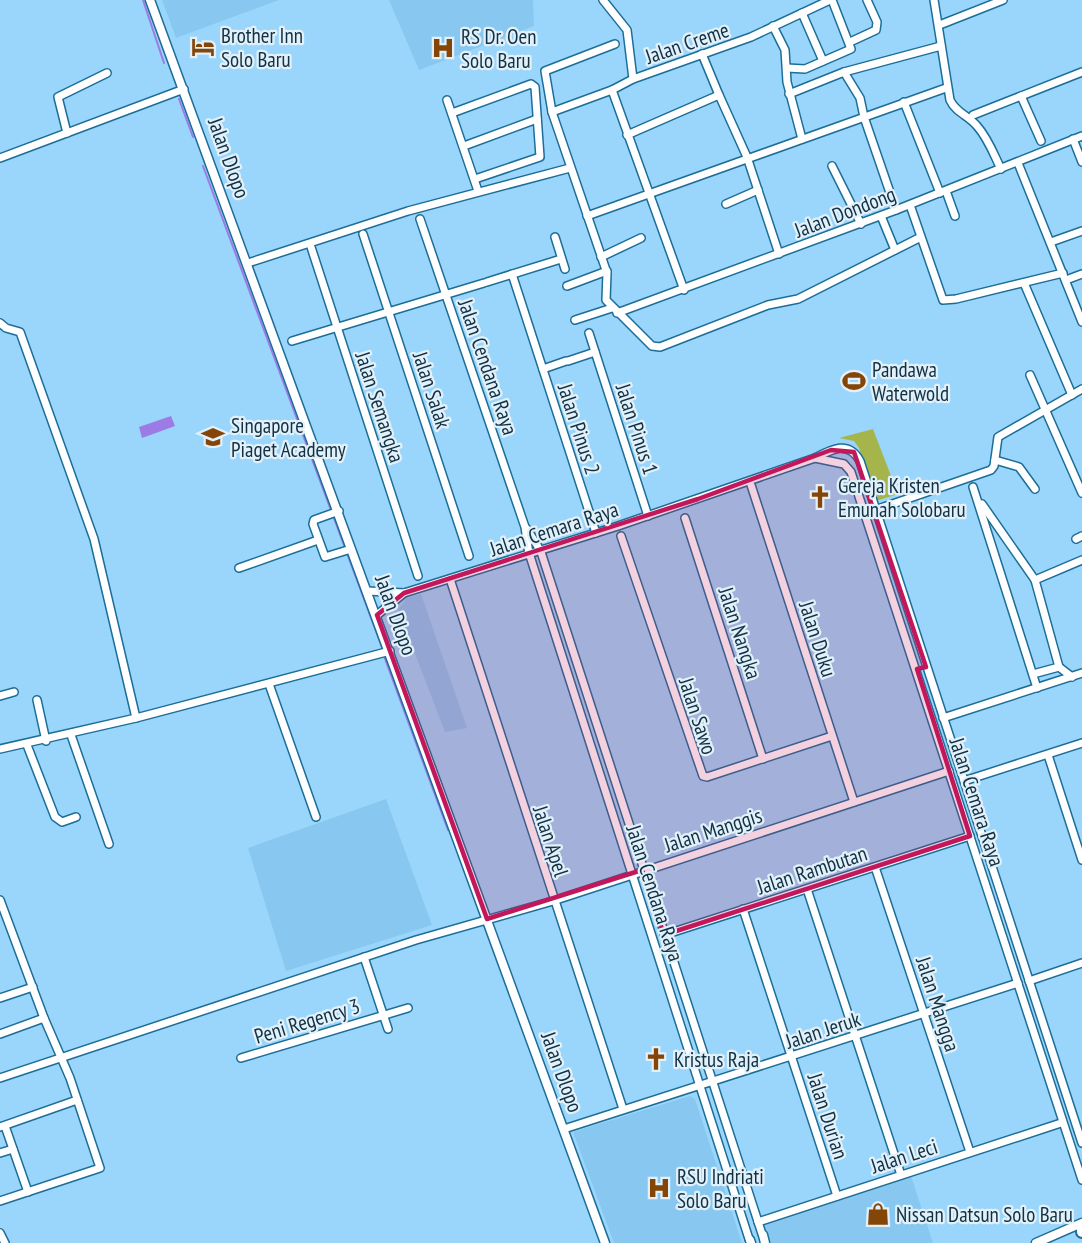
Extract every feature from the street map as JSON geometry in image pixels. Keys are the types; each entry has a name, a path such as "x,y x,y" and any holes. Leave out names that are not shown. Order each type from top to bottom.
{"main road":[{"path":"1082,1225 1082,1232"}],"street":[{"name":"Jalan Dlopo","path":"150,0 180,90 248,263 347,550 368,591 377,615 386,652 488,919 605,1243"},
{"path":"603,0 627,30 633,79"},
{"path":"787,68 805,69 850,50 850,42 831,0"},
{"name":"Jalan Creme","path":"552,112 612,90 633,79 751,37 831,0"},
{"path":"850,42 876,30 877,22 867,0"},
{"path":"934,0 946,88 955,110 970,118 978,127 1001,170"},
{"path":"942,24 1003,0"},
{"path":"802,13 823,61"},
{"path":"773,26 785,50 789,94 802,139"},
{"path":"615,44 545,71 552,112 607,271 605,297 615,311 649,344 660,346 768,305 798,299 919,238"},
{"path":"789,94 844,72 941,46"},
{"path":"702,54 747,157 779,254"},
{"path":"844,72 860,98 864,117 896,210"},
{"path":"973,115 1082,72"},
{"path":"68,133 58,97 108,73"},
{"path":"452,113 532,84 540,157 475,179"},
{"path":"587,216 747,157 946,88"},
{"path":"0,158 180,90"},
{"path":"612,90 684,290"},
{"path":"627,135 719,95"},
{"path":"1021,96 1041,141"},
{"path":"447,100 478,191"},
{"path":"904,102 955,216"},
{"path":"464,146 537,119"},
{"name":"Jalan Dondong","path":"575,320 615,311 684,290 1001,170 1082,136"},
{"path":"1073,139 1082,162"},
{"path":"1018,163 1082,322"},
{"path":"832,166 861,224"},
{"path":"248,263 478,191 570,168"},
{"path":"726,204 758,190"},
{"path":"910,205 919,238 943,300 1024,283 1082,274"},
{"path":"881,216 895,250"},
{"name":"Jalan Cendana Raya","path":"420,219 525,527 529,555 750,1241"},
{"path":"1051,242 1082,231"},
{"name":"Jalan Salak","path":"363,234 469,556"},
{"path":"555,237 565,269"},
{"path":"601,256 641,238"},
{"name":"Jalan Semangka","path":"310,247 418,576"},
{"path":"292,341 561,259"},
{"path":"567,286 607,271"},
{"name":"Jalan Pinus 2","path":"512,274 596,533"},
{"path":"1024,283 1072,395"},
{"path":"0,323 6,328 20,332 40,382 94,539 136,718"},
{"name":"Jalan Pinus 1","path":"589,333 648,516"},
{"name":"Jalan Pinus 2","path":"543,369 595,352"},
{"path":"1030,375 1082,493"},
{"path":"875,510 989,471 994,466 998,437 1082,389"},
{"name":"Jalan Cemara Raya","path":"404,593 648,516 838,448 854,452 860,461 1082,1143"},
{"name":"Jalan Cemara Raya","path":"815,458 842,463 848,467 917,669 1082,1180"},
{"path":"995,460 1019,466 1035,489"},
{"name":"Jalan Duku","path":"752,485 854,802"},
{"path":"973,487 1037,688"},
{"path":"977,497 1035,580 1059,667 1072,677"},
{"path":"861,504 872,501"},
{"path":"334,512 313,521 318,540 325,556 347,550"},
{"name":"Jalan Nangka","path":"685,518 763,759"},
{"name":"Jalan Cendana Raya","path":"525,527 540,551 763,1238"},
{"name":"Jalan Sawo","path":"621,536 700,774 707,777 832,736"},
{"path":"239,568 318,540"},
{"path":"1035,580 1082,561"},
{"name":"Jalan Apel","path":"451,582 553,901 623,1109"},
{"path":"368,591 404,593"},
{"path":"377,615 404,593"},
{"path":"0,749 71,735 386,652"},
{"path":"917,669 926,667"},
{"path":"1033,674 1059,667"},
{"path":"943,718 1082,673"},
{"path":"269,684 316,817"},
{"path":"0,696 14,692"},
{"path":"37,700 46,741"},
{"path":"580,712 590,709"},
{"path":"71,735 110,844"},
{"path":"964,781 1082,743"},
{"path":"27,745 55,817 62,822 76,818"},
{"path":"1048,755 1082,860"},
{"name":"Jalan Manggis","path":"0,1078 364,957 553,901 949,771"},
{"name":"Jalan Rambutan","path":"664,935 970,836"},
{"name":"Jalan Mangga","path":"875,867 970,1152"},
{"path":"982,871 993,868"},
{"path":"807,889 854,1038 901,1175"},
{"path":"0,900 44,1018 62,1059 100,1168 0,1201"},
{"name":"Jalan Durian","path":"743,909 837,1196"},
{"name":"Peni Regency 3","path":"364,957 388,1029"},
{"path":"1029,981 1082,963"},
{"name":"Jalan Jeruk","path":"567,1128 792,1058 1018,983"},
{"path":"0,999 33,987"},
{"name":"Peni Regency 3","path":"241,1058 408,1008"},
{"path":"0,1035 44,1018"},
{"path":"28,1192 13,1149 2,1126 77,1100"},
{"name":"Jalan Leci","path":"758,1222 1061,1123"},
{"path":"0,1153 13,1149"},
{"path":"1036,1243 1082,1225"}],"highlighted area":[{"path":"831,450 854,452 926,667 917,669 970,836 664,935 642,870 487,919 377,615 404,593 698,499"}],"shaded area":[{"path":"162,0 279,0 176,38"},
{"name":"RS Dr. Oen Solo Baru","path":"389,0 533,0 534,26 419,70"},
{"path":"171,416 175,426 142,438 139,427"},
{"path":"421,594 467,728 445,732 398,609 407,598"},
{"path":"386,799 432,925 286,971 248,848"},
{"name":"RSU Indriati Solo Baru","path":"690,1096 695,1099 742,1243 614,1243 573,1132"},
{"path":"910,1173 933,1243 768,1243 762,1223"}],"green space":[{"path":"873,429 898,494 876,501 859,448 854,441 839,438"}],"waterway":[{"path":"143,0 164,63"},
{"path":"179,99 193,137"},
{"path":"203,166 383,650"},
{"path":"384,656 448,830"}],"place":[{"name":"Brother Inn Solo Baru","path":"203,47"},
{"name":"RS Dr. Oen Solo Baru","path":"443,48"},
{"name":"Pandawa Waterwold","path":"854,381"},
{"name":"Singapore Piaget Academy","path":"213,437"},
{"name":"Gereja Kristen Emunah Solobaru","path":"820,497"},
{"name":"Kristus Raja","path":"656,1059"},
{"name":"RSU Indriati Solo Baru","path":"659,1188"},
{"name":"Nissan Datsun Solo Baru","path":"878,1214"}]}
